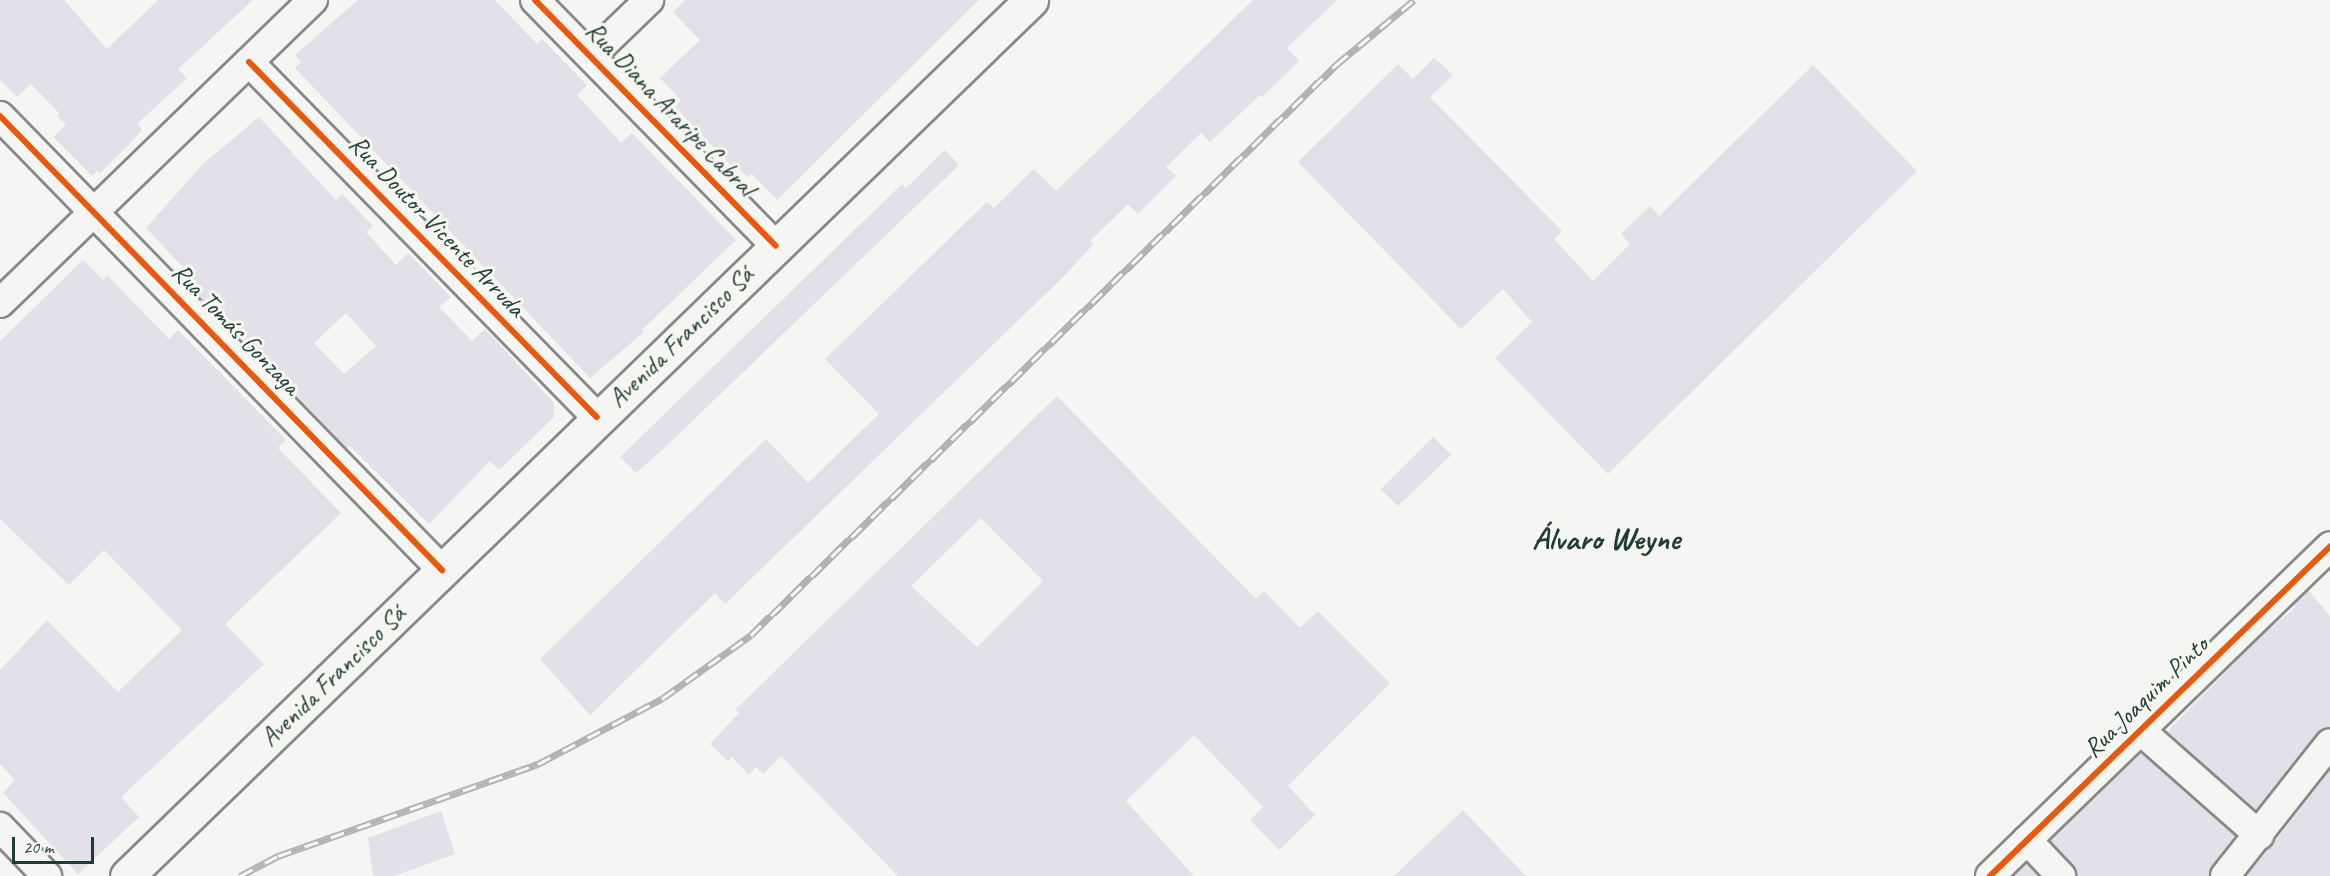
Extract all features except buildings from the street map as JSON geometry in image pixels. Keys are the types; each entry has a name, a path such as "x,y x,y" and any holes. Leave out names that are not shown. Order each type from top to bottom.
{"main road":[{"name":"Avenida Francisco Sá","path":"127,876 597,417 1031,0"}],"street":[{"path":"0,303 313,0"},
{"name":"Rua Diana Araripe Cabral","path":"535,0 776,246"},
{"path":"591,56 649,0"},
{"name":"Rua Doutor Vicente Arruda","path":"249,62 597,417"},
{"name":"Rua Tomás Gonzaga","path":"0,116 442,570"},
{"name":"Rua Joaquim Pinto","path":"1990,876 2330,546"},
{"path":"2140,730 2259,835"},
{"path":"2225,876 2330,742"},
{"path":"0,827 47,876"},
{"path":"2027,840 2061,876"}],"railway":[{"path":"240,876 278,856 538,764 663,698 751,635 1337,64 1414,0"}],"cycle path":[{"path":"535,0 776,246"},
{"path":"249,62 597,417"},
{"path":"0,116 442,570"},
{"path":"1990,876 2330,546"}],"district":[{"name":"Álvaro Weyne","path":"1606,539"}]}
